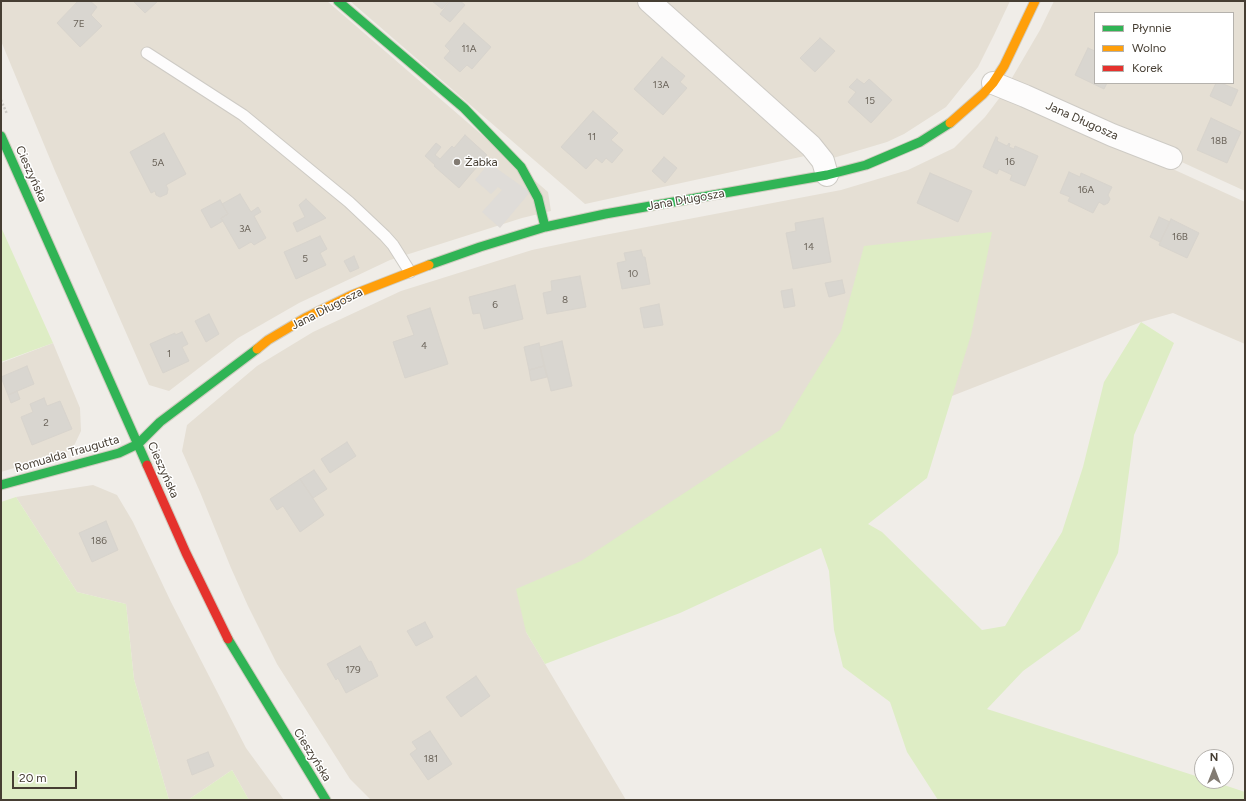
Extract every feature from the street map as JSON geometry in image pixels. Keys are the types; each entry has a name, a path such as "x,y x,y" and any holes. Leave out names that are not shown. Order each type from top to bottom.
{"street":[{"path":"338,1 464,108 521,167 538,198 545,227"},
{"path":"649,1 811,146 823,161 827,176"},
{"name":"Jana Długosza","path":"138,444 160,422 268,340 305,318 352,295 410,272 480,247 545,227 605,214 827,176 866,165 920,142 957,117 993,83 1004,66 1035,1"},
{"name":"Jana Długosza","path":"993,83 1112,135 1170,158"},
{"name":"Cieszyńska","path":"1,136 186,552 222,629 326,800"},
{"name":"Romualda Traugutta","path":"1,485 119,453 138,444"}],"lane":[{"path":"147,53 243,115 349,202 393,245 410,272"}],"shaded area":[{"path":"1,1 327,1 548,192 551,211 522,218 390,260 299,303 238,338 169,391 149,385 55,171 1,41"},
{"path":"350,1 642,1 814,154 585,204"},
{"path":"656,1 1010,1 978,67 946,107 904,134 887,142 833,158"},
{"path":"1054,1 1245,1 1245,191 1009,83 1040,30"},
{"path":"1004,92 1245,202 1245,344 1173,313 1141,322 768,468 526,632 626,800 371,800 350,779 277,664 248,606 182,451 187,425 257,366 313,332 401,291 532,250 841,190 908,170 954,148 985,117"},
{"path":"489,163 530,192 500,228 482,212 502,190 498,187 491,194 475,180"},
{"path":"53,343 80,408 81,431 72,450 1,472 1,363"},
{"path":"93,485 117,495 133,522 171,602 246,748 284,800 249,800 232,770 188,800 169,800 134,679 126,604 77,592 16,497"}],"green space":[{"path":"1,227 53,343 1,362"},
{"path":"992,232 971,335 927,478 868,524 882,532 982,630 1005,626 1062,532 1083,467 1104,382 1141,322 1174,343 1134,435 1118,553 1080,630 1023,671 987,709 1194,775 1194,789 1234,788 1245,792 1245,800 938,800 907,752 890,702 843,667 834,630 829,571 821,548 680,613 545,664 526,632 516,589 581,561 780,430 841,331 864,246"},
{"path":"16,497 77,592 126,604 134,679 169,800 1,800 1,502"},
{"path":"232,770 249,800 188,800"}],"building":[{"path":"78,1 90,1 97,7 91,15 102,26 80,47 57,23"},
{"path":"133,1 158,1 145,13"},
{"path":"432,1 449,1 442,9"},
{"path":"450,1 460,1 465,5 450,22 440,14"},
{"path":"464,23 491,47 472,69 467,65 460,72 444,58 450,51 445,46"},
{"path":"820,38 835,51 815,72 800,58"},
{"path":"1088,48 1094,51 1094,84 1106,84 1104,89 1075,75"},
{"path":"662,57 685,76 680,82 687,88 663,115 634,89"},
{"path":"857,79 864,84 869,79 892,100 871,123 848,102 856,92 849,87"},
{"path":"1216,84 1223,84 1238,90 1231,106 1210,96"},
{"path":"593,111 618,133 611,140 623,150 612,163 606,158 602,163 596,158 586,169 561,147"},
{"path":"1211,118 1241,132 1227,163 1197,150"},
{"path":"164,133 186,174 166,185 168,189 167,194 160,197 156,195 155,191 151,193 130,152"},
{"name":"Żabka","path":"465,135 487,155 459,188 425,156 436,143 441,147 435,155 440,159 452,146 454,148"},
{"path":"996,137 998,138 997,141 1007,146 1009,143 1009,147 1014,149 1015,146 1038,156 1025,186 1010,180 1012,175 999,169 997,174 983,167"},
{"path":"664,157 677,168 665,183 652,171"},
{"path":"1069,172 1080,177 1081,173 1112,187 1108,195 1110,199 1108,203 1104,205 1099,202 1093,213 1068,201 1070,197 1060,193"},
{"path":"930,173 972,191 958,222 917,203"},
{"path":"240,194 251,212 258,207 261,212 254,216 266,238 254,245 251,242 239,249 221,218 228,214 222,204"},
{"path":"306,199 326,218 297,232 293,223 305,217 299,205"},
{"path":"220,200 228,214 221,218 223,221 211,228 201,210"},
{"path":"1159,217 1170,222 1160,242 1150,237"},
{"path":"823,218 831,262 793,269 786,233 796,231 795,223"},
{"path":"1171,219 1199,233 1187,258 1159,245"},
{"path":"320,236 327,249 320,253 326,265 296,279 284,252"},
{"path":"641,250 643,257 645,257 650,284 622,289 617,263 626,261 624,253"},
{"path":"354,256 359,268 350,272 344,261"},
{"path":"580,276 586,307 547,314 543,293 552,291 551,281"},
{"path":"842,280 845,293 829,297 825,283"},
{"path":"515,285 523,319 484,329 480,313 473,314 469,297"},
{"path":"792,289 795,306 784,308 781,291"},
{"path":"659,304 663,325 644,328 640,308"},
{"path":"430,308 448,364 405,378 393,342 414,335 407,316"},
{"path":"209,314 219,334 206,342 195,321"},
{"path":"182,332 188,344 182,347 189,361 163,373 150,344 175,333 175,335"},
{"path":"562,341 572,386 551,391 540,347"},
{"path":"539,343 544,366 529,370 524,347"},
{"path":"27,366 34,384 8,395 1,377"},
{"path":"544,366 547,377 531,381 529,370"},
{"path":"17,391 20,399 11,403 8,395"},
{"path":"44,398 47,406 60,401 72,429 32,445 21,417 33,412 30,404"},
{"path":"347,442 356,456 330,473 321,459"},
{"path":"314,470 327,489 313,498 300,479"},
{"path":"300,479 324,515 300,532 283,506 277,510 270,499"},
{"path":"106,521 118,550 92,562 79,533"},
{"path":"425,622 433,637 416,646 407,631"},
{"path":"360,646 369,662 371,661 378,676 346,693 338,678 336,680 327,664"},
{"path":"476,676 490,696 461,717 446,697"},
{"path":"430,731 452,764 428,780 410,754 417,749 412,742"},
{"path":"208,752 214,766 192,775 187,760"}],"traffic: fast":[{"path":"338,1 464,108 521,167 538,198 545,227"},
{"path":"429,265 480,247 545,227 605,214 827,175 866,165 920,142 950,123"},
{"path":"1,136 147,465"},
{"path":"1,485 119,453 138,444 160,422 257,349"},
{"path":"228,639 326,800"}],"traffic: slow":[{"path":"950,123 983,94 993,83 1004,66 1035,1"},
{"path":"257,349 268,340 305,318 352,295 429,265"}],"traffic: jam":[{"path":"147,465 186,553 228,639"}],"place":[{"name":"Żabka","path":"457,162"}]}
